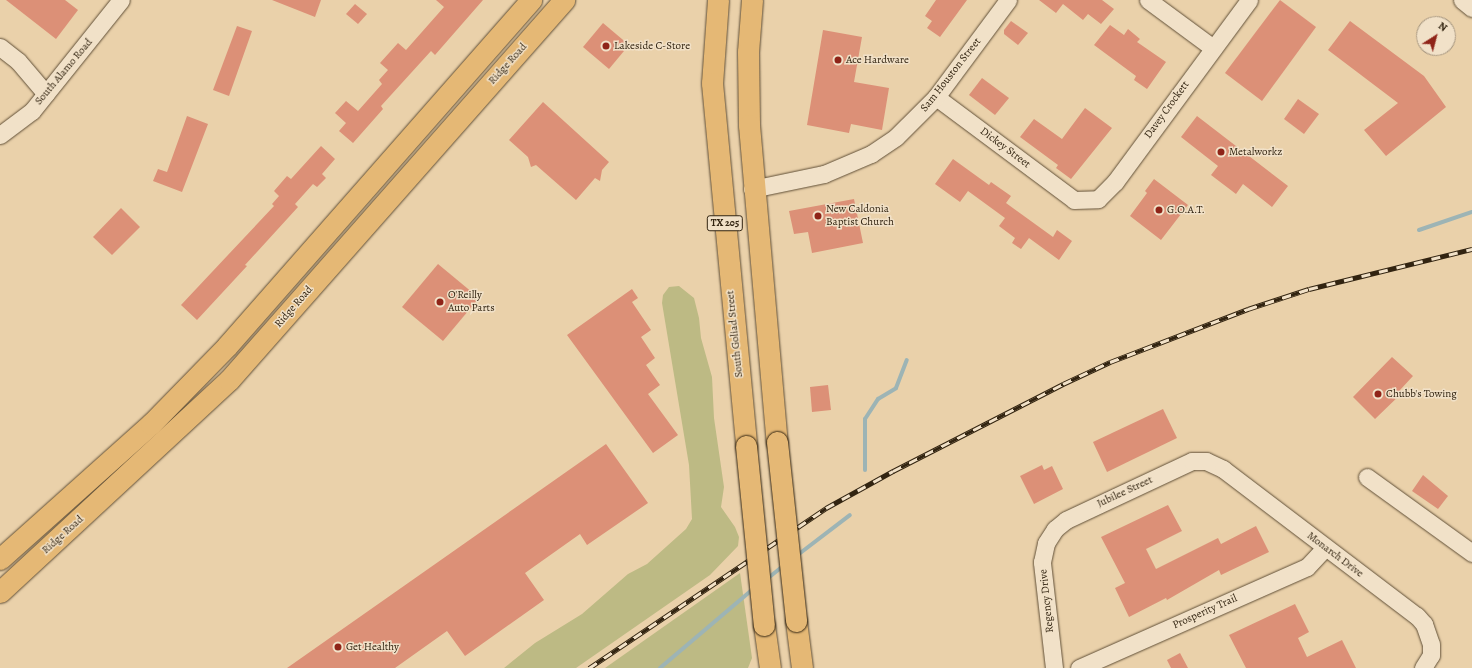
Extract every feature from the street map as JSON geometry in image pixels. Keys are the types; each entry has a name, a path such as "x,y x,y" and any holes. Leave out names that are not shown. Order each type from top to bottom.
{"main road":[{"path":"0,559 151,424 227,346 531,0"},
{"name":"Ridge Road","path":"0,592 230,380 564,0"},
{"name":"South Goliad Street","path":"718,0 712,83 746,446 764,625 770,668"},
{"name":"TX 205","path":"752,0 747,82 752,189 777,442 802,668"}],"street":[{"name":"South Alamo Road","path":"0,135 32,111 121,0"},
{"name":"Sam Houston Street","path":"752,189 807,179 853,163 896,137 936,97 1008,0"},
{"path":"1148,0 1213,48"},
{"name":"Davey Crockett","path":"1074,200 1098,199 1115,182 1249,0"},
{"path":"1462,0 1472,8"},
{"path":"0,47 18,61 46,94"},
{"name":"Dickey Street","path":"936,97 1074,200"},
{"name":"Jubilee Street","path":"1050,536 1066,520 1192,461 1206,461"},
{"name":"Monarch Drive","path":"1206,461 1223,468 1424,624 1432,644 1430,656 1424,667"},
{"path":"1367,476 1472,553"},
{"name":"Regency Drive","path":"1050,536 1046,543 1042,562 1054,668"},
{"name":"Prosperity Trail","path":"1079,668 1307,567 1325,548"}],"shaded area":[{"path":"679,286 694,298 699,318 701,338 712,377 714,418 724,487 721,507 735,527 739,537 738,546 710,575 576,668 504,668 535,643 582,614 628,574 647,564 686,529 692,519 689,465 662,303 663,295 669,287"},
{"path":"740,573 752,658 748,668 605,668"}],"building":[{"path":"6,0 65,0 78,10 56,39"},
{"path":"272,0 321,0 315,17"},
{"path":"436,0 483,0 435,55 431,51 381,106 383,109 353,143 339,131 346,123 335,113 346,101 358,111 382,84 379,80 388,70 380,63 398,43 406,50 444,7"},
{"path":"936,0 967,0 940,37 927,28 932,21 925,16"},
{"path":"1039,0 1102,0 1114,9 1101,24 1088,14 1083,20 1063,4 1056,13"},
{"path":"1280,0 1316,27 1262,101 1225,73"},
{"path":"355,4 367,14 358,24 346,14"},
{"path":"1011,21 1028,33 1018,45 1004,34 1004,30"},
{"path":"1350,21 1424,76 1446,107 1386,156 1364,130 1398,103 1328,50"},
{"name":"Lakeside C-Store","path":"603,23 629,45 609,69 583,47"},
{"path":"1110,25 1124,35 1128,29 1140,39 1137,42 1166,62 1147,89 1134,80 1136,76 1094,45"},
{"path":"237,26 252,31 229,96 213,90"},
{"name":"Ace Hardware","path":"823,30 862,37 854,82 889,88 882,130 851,124 849,133 807,125"},
{"path":"982,78 1009,98 995,115 969,95"},
{"path":"1298,99 1319,114 1304,134 1284,119"},
{"path":"543,102 609,162 602,170 600,181 595,178 576,200 536,165 531,167 528,157 509,140"},
{"path":"1085,108 1112,128 1071,179 1056,168 1058,165 1020,137 1034,119 1062,139"},
{"path":"187,116 208,124 182,192 153,181 158,169 167,172"},
{"name":"Metalworkz","path":"1197,116 1288,186 1272,207 1243,184 1236,194 1211,175 1218,166 1181,137"},
{"path":"321,146 335,159 322,174 326,178 317,187 313,184 295,204 298,207 245,265 247,266 197,320 181,305 274,206 272,204 279,196 274,191 287,176 291,179"},
{"path":"953,159 989,185 991,182 1011,196 1006,203 1053,237 1057,230 1072,241 1059,260 1029,238 1021,249 1012,243 1015,238 999,226 1005,218 968,191 960,202 935,184"},
{"name":"G.O.A.T.","path":"1154,179 1188,205 1161,240 1130,216 1147,193 1145,191"},
{"path":"854,199 863,243 812,253 808,232 794,234 789,211"},
{"path":"121,208 140,227 112,255 93,237"},
{"name":"O'Reilly Auto Parts","path":"438,264 479,298 443,341 402,307"},
{"path":"632,289 638,298 632,302 651,330 641,337 655,358 646,365 660,385 648,394 678,435 653,453 567,335"},
{"name":"Chubb's Towing","path":"1392,357 1413,376 1400,390 1403,392 1375,419 1353,397"},
{"path":"828,385 831,410 812,412 810,387"},
{"path":"1163,409 1177,438 1107,472 1093,442"},
{"path":"606,444 648,503 587,545 580,534 525,573 544,600 465,656 447,631 395,668 287,668"},
{"path":"1042,465 1044,470 1052,466 1063,489 1034,504 1020,476"},
{"path":"1423,475 1448,496 1438,509 1412,491"},
{"path":"1168,505 1182,531 1146,549 1156,569 1218,538 1221,544 1256,526 1269,552 1221,575 1219,570 1167,600 1166,598 1129,617 1115,588 1125,583 1101,537"},
{"path":"1295,604 1309,632 1298,638 1307,657 1342,640 1356,668 1246,668 1229,635"},
{"path":"1180,653 1188,668 1171,668 1167,660"}],"waterway":[{"path":"1419,230 1472,212"},
{"path":"865,470 865,419 878,399 896,388 907,360"},
{"path":"795,557 850,515"},
{"path":"767,579 783,566"},
{"path":"660,668 753,589"}],"railway":[{"path":"589,668 826,508 893,471 1063,384 1110,362 1248,309 1309,289 1472,249"}],"place":[{"name":"Lakeside C-Store","path":"606,46"},
{"name":"Ace Hardware","path":"838,60"},
{"name":"Metalworkz","path":"1221,152"},
{"name":"G.O.A.T.","path":"1159,210"},
{"name":"New Caldonia Baptist Church","path":"818,216"},
{"name":"O'Reilly Auto Parts","path":"440,302"},
{"name":"Chubb's Towing","path":"1378,394"},
{"name":"Get Healthy","path":"338,647"}]}
